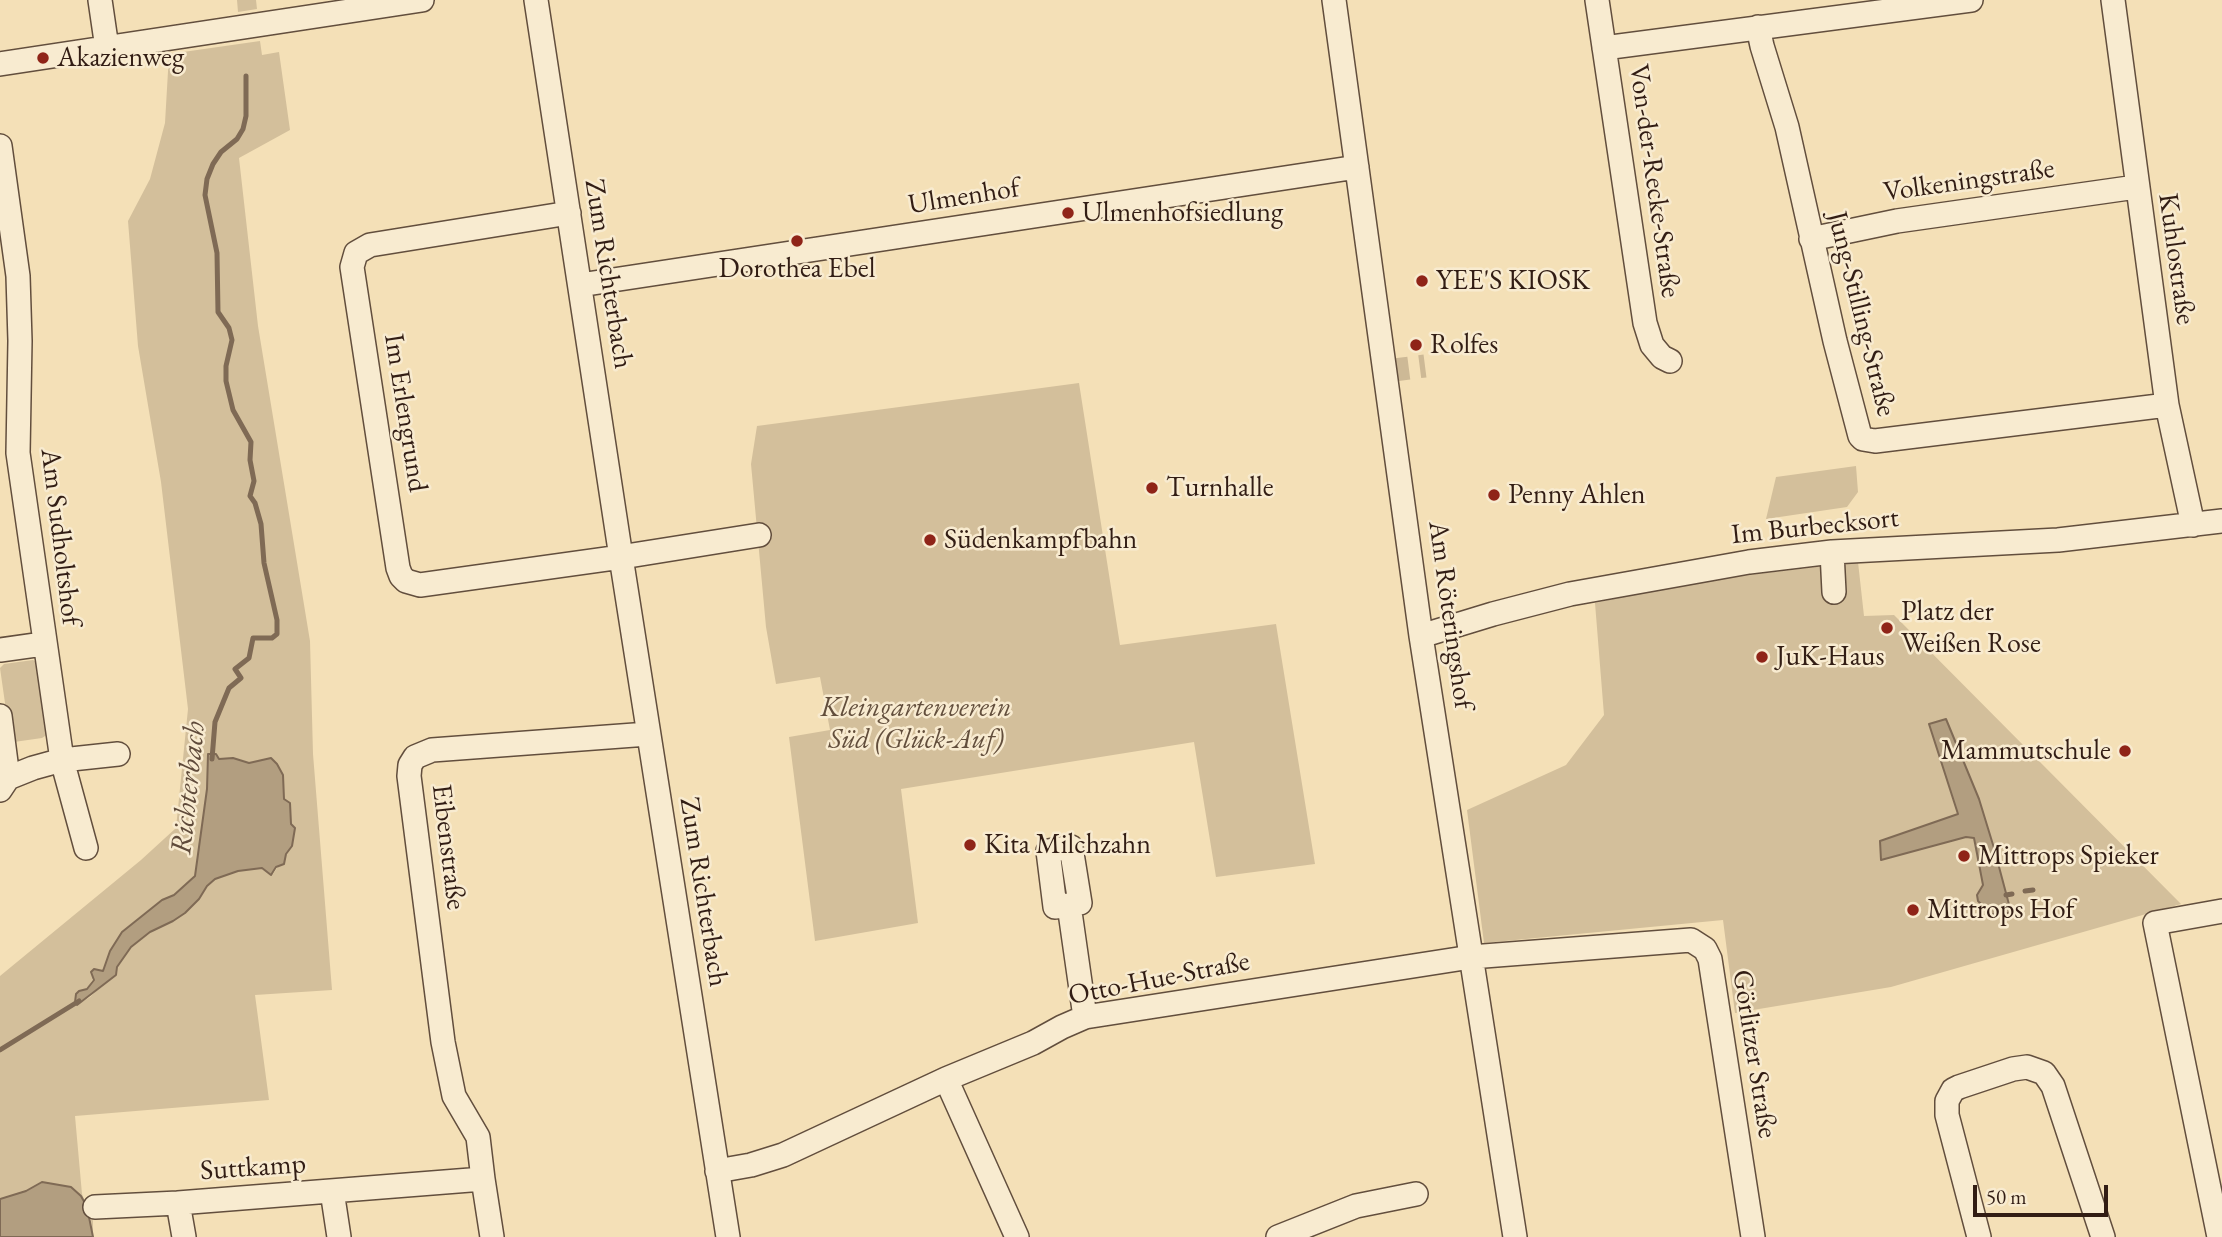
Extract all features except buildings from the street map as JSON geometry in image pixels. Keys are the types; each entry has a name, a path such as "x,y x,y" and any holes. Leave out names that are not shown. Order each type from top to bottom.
{"street":[{"path":"100,0 107,48"},
{"path":"0,64 422,0"},
{"name":"Zum Richterbach","path":"536,0 728,1237"},
{"name":"Am Röteringshof","path":"1334,0 1421,636 1515,1237"},
{"name":"Von-der-Recke-Straße","path":"1597,0 1645,323 1652,345 1662,357 1670,361"},
{"path":"1604,48 1972,0"},
{"name":"Kuhlostraße","path":"2113,0 2167,405 2193,525"},
{"name":"Jung-Stilling-Straße","path":"1758,26 1787,128 1811,239 1860,436 1866,441 2167,405"},
{"name":"Am Sudholtshof","path":"0,146 18,276 10,348 18,453 62,760 86,848"},
{"name":"Ulmenhof","path":"580,285 1357,167"},
{"name":"Volkeningstraße","path":"1811,239 1897,221 2136,187"},
{"name":"Im Erlengrund","path":"569,213 370,245 356,253 352,267 398,568 406,581 420,585 621,557"},
{"name":"Im Burbecksort","path":"1421,636 1570,594 1706,568 1832,552 2058,540 2222,521"},
{"path":"621,557 759,535"},
{"path":"1832,552 1835,593"},
{"path":"0,650 44,644"},
{"path":"0,716 4,784 33,768 62,760 118,754"},
{"name":"Eibenstraße","path":"483,1179 478,1137 454,1096 437,1007 409,776 410,765 415,757 432,750 648,734"},
{"path":"1069,905 1085,1017"},
{"path":"2219,1237 2155,923 2222,911"},
{"name":"Görlitzer Straße","path":"1471,957 1686,940 1701,945 1710,959 1753,1237"},
{"name":"Otto-Hue-Straße","path":"717,1171 751,1166 783,1155 946,1079 1033,1044 1085,1017 1471,957"},
{"path":"1979,1237 1947,1115 1947,1101 1953,1090 1959,1087 2027,1067 2044,1073 2053,1086 2103,1237"},
{"path":"946,1079 1017,1237"},
{"path":"483,1179 492,1237"},
{"name":"Suttkamp","path":"95,1207 483,1179"},
{"name":"Suttkamp","path":"332,1191 339,1237"},
{"path":"1278,1237 1356,1206 1416,1194"},
{"name":"Suttkamp","path":"178,1203 184,1237"}],"green space":[{"path":"237,0 256,0 257,9 238,12"},
{"path":"260,41 262,55 279,52 290,130 239,158 258,326 310,641 313,754 332,990 255,995 269,1100 75,1116 82,1194 93,1221 93,1237 91,1220 71,1187 42,1182 26,1191 0,1199 0,976 176,828 188,709 161,482 138,346 128,221 150,179 165,123 169,54","holes":["208,754 216,754 219,759 229,758 249,763 271,758 291,813 291,824 295,831 292,846 273,874 262,868 238,871 215,879 199,899 173,921 160,926 131,947 111,977 77,1005 75,1002 79,991 87,989 94,977 103,971 122,932 195,876 207,789"]},
{"name":"Kleingartenverein Süd (Glück-Auf)","path":"1079,383 1120,645 1276,624 1315,864 1216,877 1194,742 901,789 918,923 815,941 789,737 830,730 820,677 776,684 766,627 751,464 757,426"},
{"path":"1856,466 1858,492 1847,507 1766,519 1776,477"},
{"path":"1858,562 1864,616 1894,615 2181,904 1891,987 1735,1013 1723,920 1484,943 1467,810 1566,765 1604,715 1595,603 1691,582"},
{"path":"33,660 37,662 48,734 42,738 14,742 10,738 0,668 4,664"}],"shaded area":[{"path":"1946,719 1979,799 2011,912 1991,914 1978,901 1977,895 1983,885 1974,838 1966,837 1881,860 1880,841 1958,814 1929,724"},
{"path":"208,754 216,754 219,759 233,758 249,763 271,758 277,764 283,775 284,799 290,803 291,824 295,828 292,846 286,854 284,864 276,867 271,875 262,868 238,871 215,879 185,913 150,932 131,947 117,967 116,975 77,1005 76,994 87,989 94,980 91,972 94,969 103,971 110,951 122,932 162,900 174,895 195,876 207,789"},
{"path":"42,1182 71,1187 81,1196 87,1207 93,1237 0,1237 0,1199 26,1191"}],"waterway":[{"name":"Richterbach","path":"212,759 215,722 229,688 241,678 235,669 249,658 253,638 272,638 277,634 277,620 264,563 261,524 250,496 254,481 250,460 251,442 233,410 226,381 226,366 232,340 229,328 218,312 217,253 205,195 213,164 243,129 246,116 246,76"},
{"path":"2025,891 2033,890"},
{"path":"2006,895 2012,894"},
{"name":"Richterbach","path":"0,1050 79,1001"}],"tunnel":[{"path":"1386,371 1425,366"}],"place":[{"name":"Akazienweg","path":"43,58"},
{"name":"Ulmenhofsiedlung","path":"1068,213"},
{"name":"Dorothea Ebel","path":"797,241"},
{"name":"YEE'S KIOSK","path":"1422,281"},
{"name":"Rolfes","path":"1416,345"},
{"name":"Turnhalle","path":"1152,488"},
{"name":"Penny Ahlen","path":"1494,495"},
{"name":"Südenkampfbahn","path":"930,540"},
{"name":"Platz der Weißen Rose","path":"1887,628"},
{"name":"JuK-Haus","path":"1762,657"},
{"name":"Mammutschule","path":"2125,751"},
{"name":"Kita Milchzahn","path":"970,845"},
{"name":"Mittrops Spieker","path":"1964,856"},
{"name":"Mittrops Hof","path":"1913,910"}]}
